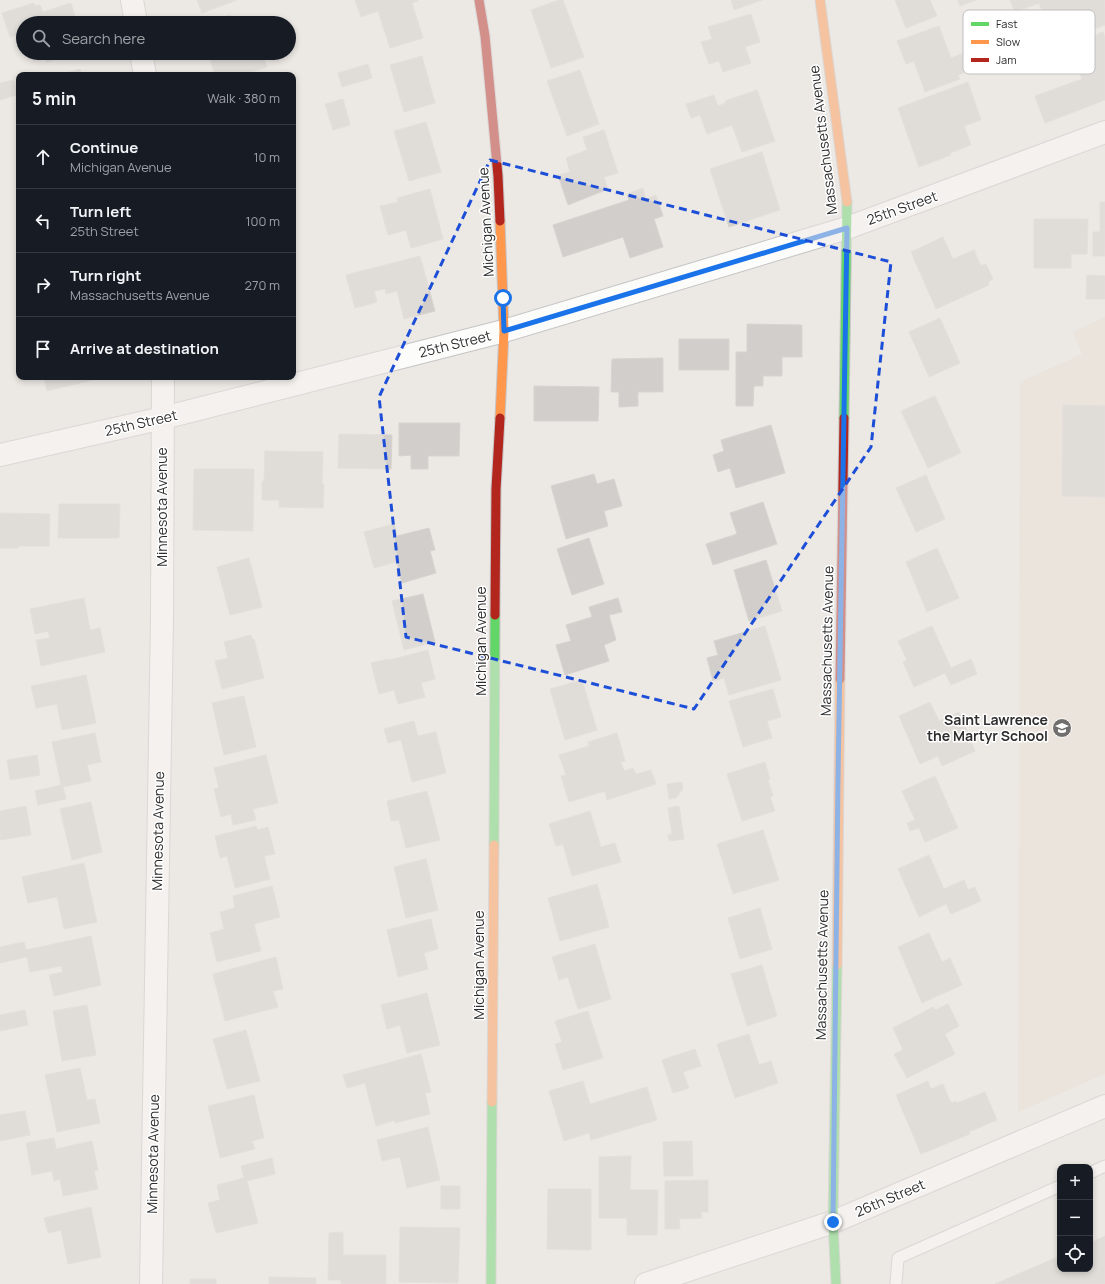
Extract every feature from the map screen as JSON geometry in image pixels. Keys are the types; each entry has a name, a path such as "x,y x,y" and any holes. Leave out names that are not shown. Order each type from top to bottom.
{"street":[{"path":"132,0 135,16"},
{"name":"Michigan Avenue","path":"479,0 485,36 498,176 504,331 496,489 491,1284"},
{"name":"Massachusetts Avenue","path":"820,0 847,200 833,1222 836,1284"},
{"path":"142,60 144,72"},
{"name":"25th Street","path":"0,455 163,418 504,331 847,228 1105,132"},
{"name":"Minnesota Avenue","path":"151,1284 161,643 163,380"},
{"name":"26th Street","path":"646,1284 833,1222 1105,1106"}],"lane":[{"path":"1093,1172 1105,1166"},
{"path":"896,1284 898,1258 1057,1187"}],"highlighted area":[{"path":"490,160 891,262 871,447 694,709 406,637 379,397"}],"shaded area":[{"name":"Saint Lawrence the Martyr School","path":"1105,317 1105,1074 1018,1112 1020,382 1082,354 1073,332"}],"building":[{"path":"197,0 237,0 202,13"},
{"path":"355,0 417,0 418,1 412,3 423,38 390,48 378,11 361,17"},
{"path":"563,0 584,57 551,68 531,10"},
{"path":"731,0 762,0 734,10"},
{"path":"895,0 930,0 937,16 906,28"},
{"path":"958,0 976,0 960,6"},
{"path":"1010,0 1105,0 1105,25 1095,29 1095,10 1042,10 1039,3 1020,10 1014,10"},
{"path":"34,3 35,6 40,5 43,12 71,3 75,16 16,16 16,35 10,37 2,13"},
{"path":"751,14 760,42 745,47 751,63 723,72 719,61 709,64 701,42 712,39 708,27"},
{"path":"939,26 951,58 963,54 963,73 958,75 960,79 925,92 914,61 906,64 897,41"},
{"path":"1103,32 1105,37 1105,100 1045,123 1035,96 1082,79 1080,74 1095,74 1095,35"},
{"path":"422,56 435,103 404,112 390,65"},
{"path":"210,60 264,60 267,67 252,72 214,72"},
{"path":"368,64 372,78 342,87 338,73"},
{"path":"80,69 81,72 70,72"},
{"path":"580,70 599,124 567,136 547,81"},
{"path":"14,80 16,95 0,100 0,83"},
{"path":"968,82 981,120 964,126 971,145 950,153 951,155 919,167 898,108"},
{"path":"757,90 775,141 742,152 732,125 707,134 700,115 691,118 686,104 714,95 718,106 726,103 725,101"},
{"path":"343,99 350,125 333,130 325,104"},
{"path":"426,122 441,172 409,181 394,131"},
{"path":"604,130 618,173 604,177 608,189 568,205 558,175 570,172 566,158 587,150 583,137"},
{"path":"762,152 780,210 729,227 710,169"},
{"path":"643,188 646,199 656,195 663,216 654,219 663,247 630,258 623,237 563,257 553,225 629,200 627,194"},
{"path":"430,189 443,239 411,248 406,230 388,235 380,206 398,202 397,198"},
{"path":"1100,202 1105,202 1105,256 1093,256 1093,232 1100,232"},
{"path":"1034,219 1088,219 1087,254 1071,254 1071,268 1034,268"},
{"path":"943,237 953,259 974,250 981,266 986,264 993,279 988,282 989,285 936,309 911,252"},
{"path":"420,256 435,311 404,319 397,291 386,294 385,289 374,291 377,302 355,308 346,275"},
{"path":"1087,275 1105,276 1105,299 1086,299"},
{"path":"940,318 960,363 929,377 909,332"},
{"path":"747,324 802,325 802,357 782,357 782,376 763,376 763,386 754,386 753,406 736,406 736,352 747,352"},
{"path":"679,339 729,339 729,370 679,370"},
{"path":"663,358 663,392 638,392 638,406 619,407 619,392 611,392 612,359"},
{"path":"45,380 93,380 47,391"},
{"path":"534,386 599,387 598,421 534,421"},
{"path":"935,396 961,453 928,468 901,411"},
{"path":"1063,405 1105,406 1105,497 1062,496"},
{"path":"399,423 460,423 459,456 428,456 428,469 411,469 411,455 399,456"},
{"path":"771,425 785,473 736,488 730,468 718,472 713,455 724,451 721,440"},
{"path":"339,434 392,435 391,469 338,468"},
{"path":"265,451 323,452 323,508 279,507 279,500 262,500"},
{"path":"194,469 254,469 253,531 193,530"},
{"path":"594,474 597,484 614,479 622,506 604,511 608,526 566,539 551,486"},
{"path":"926,475 945,519 916,532 896,488"},
{"path":"763,502 777,544 713,565 706,544 737,534 730,513"},
{"path":"59,504 120,504 119,538 58,538"},
{"path":"0,513 50,514 49,546 18,546 19,548 0,548"},
{"path":"394,524 397,536 429,528 435,550 430,551 436,573 402,583 396,562 374,568 364,532"},
{"path":"589,538 604,584 572,595 557,549"},
{"path":"937,548 959,598 927,612 906,562"},
{"path":"249,558 262,607 230,615 217,567"},
{"path":"766,560 782,611 749,621 734,570"},
{"path":"423,594 435,642 404,650 392,601"},
{"path":"84,598 90,630 100,628 105,652 41,666 36,640 50,638 48,631 35,634 30,609"},
{"path":"618,598 622,612 609,615 616,640 604,645 609,661 565,675 556,645 571,641 566,625 592,617 589,607"},
{"path":"765,626 781,680 729,695 724,678 713,681 707,658 718,655 714,641"},
{"path":"932,626 951,668 971,659 977,674 951,685 945,673 914,687 903,662 907,660 898,641"},
{"path":"251,635 252,639 254,639 264,678 222,689 215,661 228,658 224,642"},
{"path":"428,650 435,679 421,683 425,697 398,704 394,690 379,694 371,663"},
{"path":"86,675 96,723 62,730 57,704 36,708 31,686"},
{"path":"582,680 597,730 565,740 550,689"},
{"path":"773,689 781,717 767,721 772,738 743,747 729,701"},
{"path":"244,696 256,747 224,755 212,703"},
{"path":"930,702 939,721 959,712 975,751 942,766 938,756 920,764 899,716"},
{"path":"414,721 418,736 436,732 446,773 412,782 401,740 388,743 384,729"},
{"path":"95,733 101,762 87,765 91,781 63,787 66,799 38,805 35,791 61,785 52,742"},
{"path":"617,733 625,761 621,762 624,771 633,768 636,774 651,770 656,784 607,800 605,791 569,802 561,776 566,775 559,755 589,746 588,742"},
{"path":"37,755 40,775 10,780 7,760"},
{"path":"266,755 278,803 253,809 256,820 233,825 231,814 221,817 214,789 219,788 214,768"},
{"path":"765,762 770,779 768,780 773,796 770,797 775,811 742,821 727,774"},
{"path":"935,776 958,828 925,842 919,828 910,831 907,823 915,820 902,791"},
{"path":"682,782 683,789 676,798 669,799 667,784"},
{"path":"427,791 440,840 406,848 399,820 391,821 387,801"},
{"path":"91,802 102,852 72,860 60,809"},
{"path":"26,806 31,835 0,840 0,811"},
{"path":"679,806 684,839 669,841 668,835 672,834 668,808"},
{"path":"590,811 601,847 615,843 621,862 572,876 563,844 556,846 549,824"},
{"path":"256,826 258,830 268,827 275,854 264,856 270,879 235,888 227,856 220,858 215,836"},
{"path":"763,830 779,880 733,894 717,844"},
{"path":"929,855 944,889 964,880 968,890 975,887 981,901 951,914 946,904 919,917 898,869"},
{"path":"426,859 438,910 406,918 394,867"},
{"path":"84,863 97,922 64,929 57,897 28,903 22,877"},
{"path":"597,884 609,927 560,941 548,898"},
{"path":"272,886 280,917 254,924 261,951 217,962 210,933 224,929 220,912 235,908 233,896"},
{"path":"760,908 772,949 740,959 728,918"},
{"path":"431,919 438,949 424,953 428,969 398,977 387,930"},
{"path":"929,933 942,962 950,958 962,985 922,1003 898,947"},
{"path":"91,936 101,985 54,996 49,975 63,972 61,966 30,972 27,957 0,963 0,947 24,942 26,950"},
{"path":"595,944 611,999 578,1009 568,977 559,980 552,957"},
{"path":"276,957 283,989 273,991 278,1007 225,1021 213,974"},
{"path":"762,965 777,1016 747,1026 731,974"},
{"path":"427,993 440,1045 407,1053 400,1025 387,1029 381,1005"},
{"path":"948,1004 959,1026 945,1034 955,1054 907,1078 894,1054 903,1050 893,1028 933,1007 935,1010"},
{"path":"87,1005 96,1055 62,1061 53,1011"},
{"path":"25,1010 28,1025 0,1031 0,1015"},
{"path":"588,1011 603,1058 563,1070 555,1044 562,1042 555,1021"},
{"path":"246,1030 260,1081 227,1089 213,1039"},
{"path":"749,1034 759,1065 771,1061 778,1083 735,1098 717,1044"},
{"path":"695,1049 701,1066 683,1072 689,1088 673,1093 662,1060"},
{"path":"421,1054 431,1092 425,1093 430,1114 395,1123 395,1120 376,1126 365,1083 347,1088 343,1075"},
{"path":"80,1068 87,1100 95,1099 100,1123 57,1132 45,1075"},
{"path":"583,1081 590,1104 647,1087 657,1120 591,1140 589,1133 564,1141 549,1091"},
{"path":"928,1081 931,1089 943,1084 951,1103 956,1101 957,1103 985,1092 997,1120 969,1132 970,1134 921,1154 896,1095"},
{"path":"254,1095 264,1138 252,1141 255,1149 220,1158 208,1106"},
{"path":"25,1111 30,1135 0,1141 0,1115"},
{"path":"428,1127 440,1180 407,1188 400,1157 382,1161 377,1140"},
{"path":"54,1138 56,1149 92,1141 98,1170 94,1171 98,1189 63,1196 60,1179 54,1181 52,1171 32,1175 26,1143"},
{"path":"692,1141 693,1176 664,1176 663,1142"},
{"path":"631,1156 630,1190 658,1190 657,1235 627,1235 627,1218 599,1218 599,1157"},
{"path":"272,1158 275,1174 247,1181 258,1223 216,1233 208,1203 220,1200 217,1185 244,1178 241,1166"},
{"path":"708,1180 708,1212 701,1212 702,1218 679,1219 680,1229 665,1229 665,1181"},
{"path":"441,1186 460,1186 460,1209 441,1209"},
{"path":"548,1189 591,1189 591,1250 547,1249"},
{"path":"91,1207 101,1257 68,1264 61,1230 48,1233 44,1218"},
{"path":"400,1227 460,1228 458,1283 399,1282"},
{"path":"343,1232 343,1255 386,1255 386,1284 341,1284 341,1280 328,1280 329,1233"},
{"path":"1105,1236 1105,1284 995,1284 1057,1257 1057,1272 1093,1272 1093,1242"},
{"path":"269,1277 316,1278 316,1284 269,1284"},
{"path":"190,1279 216,1279 216,1284 190,1284"}],"traffic: fast":[{"path":"844,418 847,202"},
{"path":"494,845 495,615"},
{"path":"836,1284 833,1222 837,965"},
{"path":"491,1284 492,1102"}],"traffic: slow":[{"path":"820,0 847,202"},
{"path":"500,221 504,331 500,418"},
{"path":"837,965 840,679"},
{"path":"492,1102 494,845"}],"traffic: jam":[{"path":"479,0 485,36 498,176 500,221"},
{"path":"495,615 496,489 500,418"},
{"path":"840,679 844,418"}],"place":[{"name":"Saint Lawrence the Martyr School","path":"1062,728"}],"route":[{"path":"503,298 504,331 847,228 838,779 833,1222"}]}
